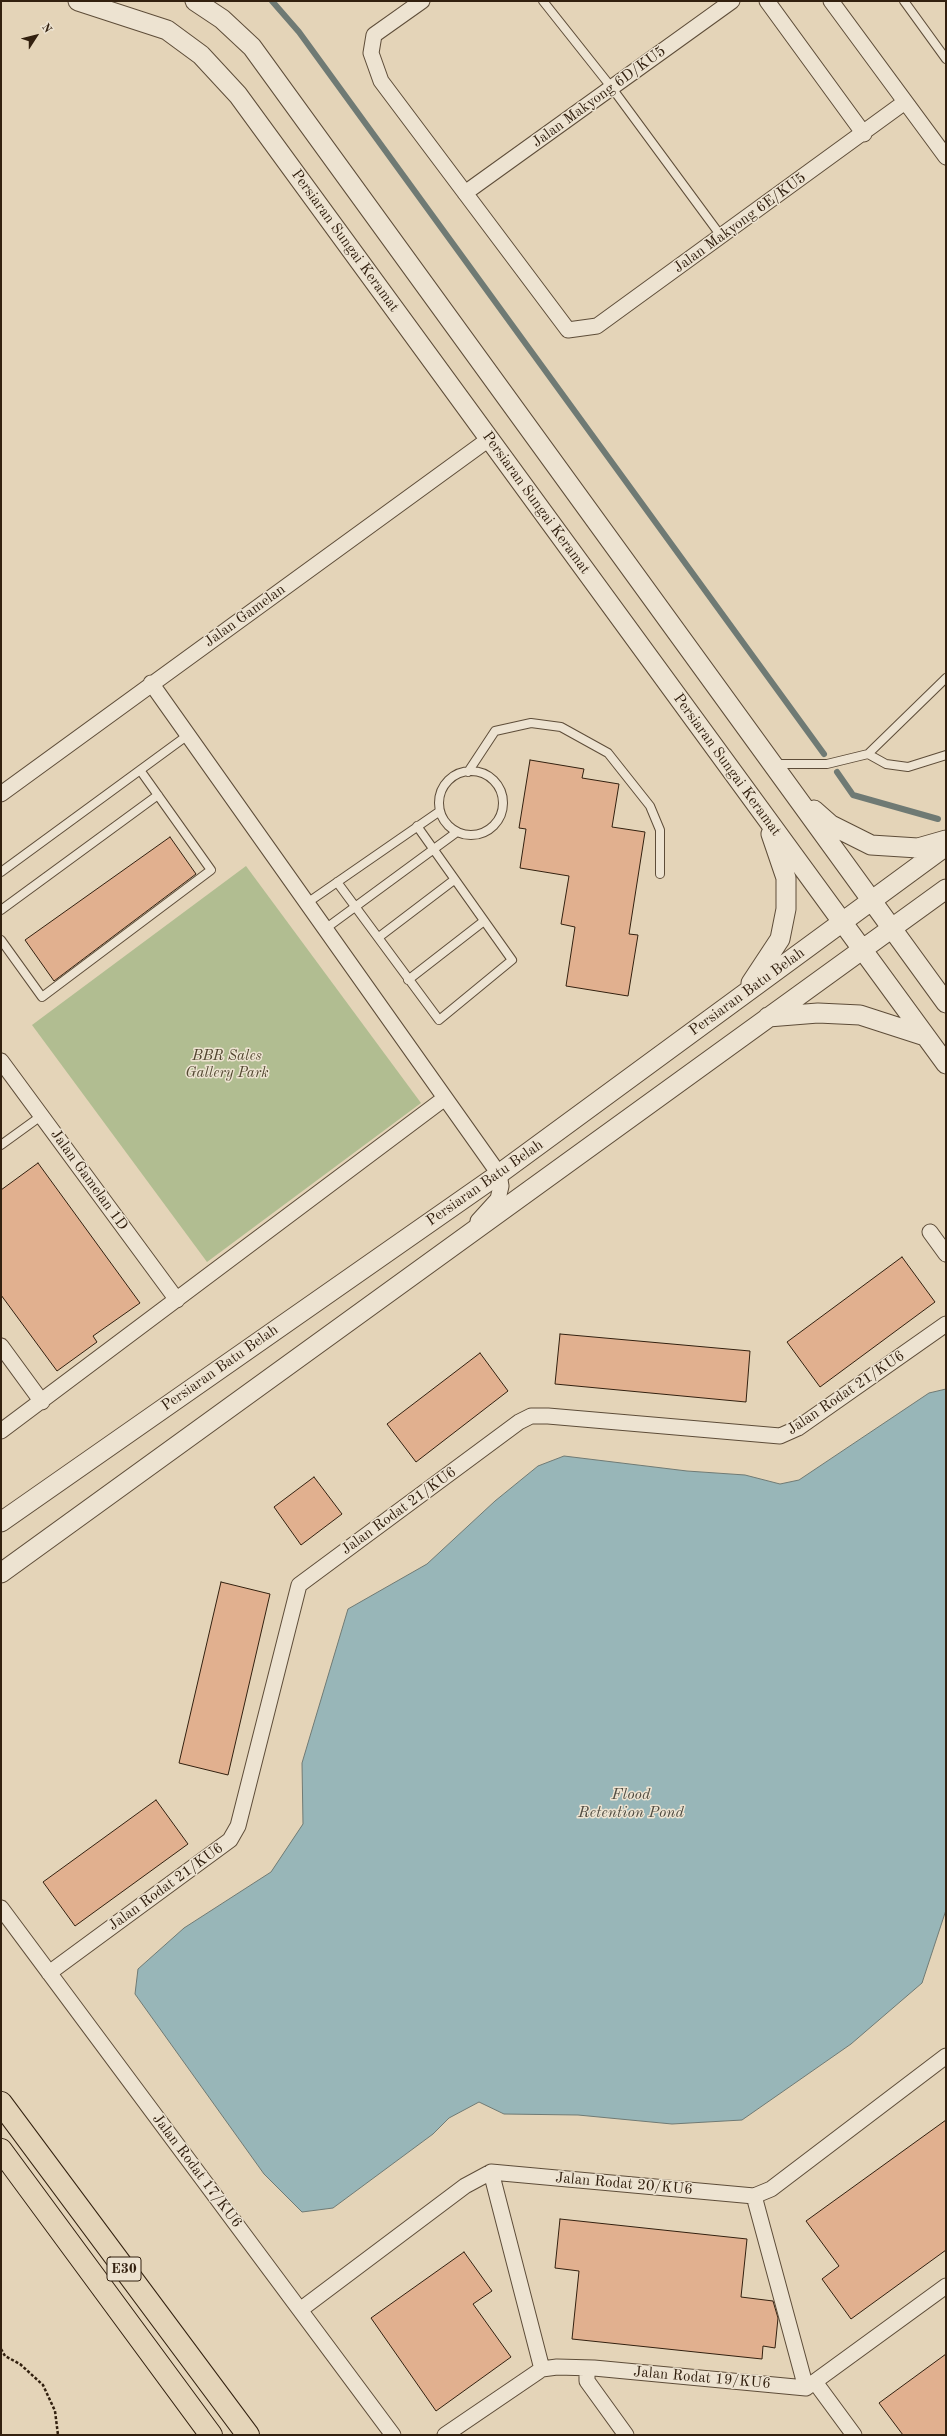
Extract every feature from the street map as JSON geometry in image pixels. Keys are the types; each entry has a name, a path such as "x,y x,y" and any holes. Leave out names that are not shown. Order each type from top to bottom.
{"highway":[{"name":"E30","path":"1,2103 248,2435"},
{"name":"E30","path":"1,2150 211,2435"}],"street":[{"name":"Persiaran Sungai Keramat","path":"78,1 167,30 201,55 238,95 946,1064"},
{"path":"195,1 222,19 252,47 946,1003"},
{"path":"422,1 374,35 371,53 381,81 466,194"},
{"name":"Jalan Makyong 6D/KU5","path":"466,194 732,1"},
{"path":"767,1 864,134"},
{"path":"831,1 946,157"},
{"name":"Jalan Makyong 6E/KU5","path":"466,194 568,330 597,326 864,134 905,102"},
{"name":"Jalan Gamelan","path":"1,794 151,683 489,439"},
{"path":"151,683 499,1174 501,1186 498,1199 461,1238"},
{"path":"793,793 831,825 871,846 918,848 946,840"},
{"path":"744,994 780,939 786,909 786,878 765,816"},
{"name":"Persiaran Batu Belah","path":"1,1522 499,1174 946,846"},
{"name":"Persiaran Batu Belah","path":"1,1573 461,1238 946,889"},
{"path":"768,1017 818,1013 860,1015 925,1036"},
{"name":"Jalan Gamelan 1D","path":"1,1061 177,1300"},
{"path":"1,1431 42,1402 445,1098"},
{"path":"930,1232 946,1254"},
{"name":"Jalan Rodat 21/KU6","path":"49,1972 230,1840 238,1826 299,1585 519,1422 531,1416 548,1416 780,1436 798,1428 946,1324"},
{"path":"1,1346 42,1402"},
{"name":"Jalan Rodat 17/KU6","path":"1,1908 393,2435"},
{"name":"Jalan Rodat 20/KU6","path":"491,2172 754,2196 771,2189 946,2056"},
{"path":"300,2310 465,2186 491,2172 542,2369"},
{"path":"754,2196 810,2385 854,2435"},
{"path":"810,2385 946,2286"},
{"name":"Jalan Rodat 19/KU6","path":"445,2435 542,2369 557,2367 587,2368 810,2385"},
{"path":"587,2368 587,2380 626,2435"}],"lane":[{"path":"544,1 612,88 721,236"},
{"path":"906,2 946,59"},
{"path":"772,764 827,764 868,754 946,678"},
{"path":"468,772 495,731 531,723 562,727 608,753 650,806 660,830 660,874"},
{"path":"1,872 188,735"},
{"path":"868,754 886,764 908,767 946,755"},
{"path":"1,940 42,997 211,870 140,770"},
{"path":"479,772 496,784 501,794 502,809 495,824 487,831 472,835 457,832 449,826 440,811 439,800 448,780 458,774 479,772"},
{"path":"1,910 158,795"},
{"path":"307,903 440,811"},
{"path":"336,882 379,937 408,980 439,1020 512,960 417,826"},
{"path":"325,929 457,832"},
{"path":"379,937 454,880"},
{"path":"408,980 484,921"},
{"path":"1,1145 41,1116"}],"path":[{"path":"1,2349 5,2356 20,2364 43,2385 55,2411 58,2435"}],"green space":[{"name":"BBR Sales Gallery Park","path":"246,866 421,1103 207,1262 32,1025"}],"water":[{"name":"Flood Retention Pond","path":"946,1389 946,1910 922,1983 851,2044 742,2120 672,2124 578,2115 504,2114 479,2102 449,2118 433,2134 333,2208 302,2212 264,2174 135,1994 138,1969 184,1928 271,1872 303,1824 302,1763 348,1609 427,1564 495,1501 538,1466 564,1456 687,1471 745,1475 780,1484 799,1480 929,1393"}],"building":[{"path":"530,760 584,769 582,778 619,784 612,827 645,832 629,934 638,935 628,996 566,986 575,927 561,924 569,876 520,868 526,829 519,828"},
{"path":"170,837 196,874 54,981 25,940"},
{"path":"38,1163 140,1303 93,1336 97,1342 57,1371 1,1295 1,1190"},
{"path":"902,1257 935,1302 820,1387 787,1342"},
{"path":"560,1334 750,1351 746,1402 555,1384"},
{"path":"480,1353 508,1391 416,1462 387,1424"},
{"path":"314,1477 342,1514 301,1545 274,1507"},
{"path":"221,1582 270,1594 228,1775 179,1763"},
{"path":"156,1800 188,1844 75,1926 43,1882"},
{"path":"946,2120 946,2250 851,2319 822,2279 839,2266 806,2221"},
{"path":"560,2219 747,2239 741,2297 773,2301 778,2318 775,2348 763,2346 762,2359 572,2339 579,2271 555,2268"},
{"path":"464,2252 492,2291 473,2304 511,2357 436,2411 371,2318"},
{"path":"946,2354 946,2435 903,2435 879,2403"}],"waterway":[{"path":"272,1 299,32 824,754"},
{"path":"837,772 853,795 938,819"}]}
